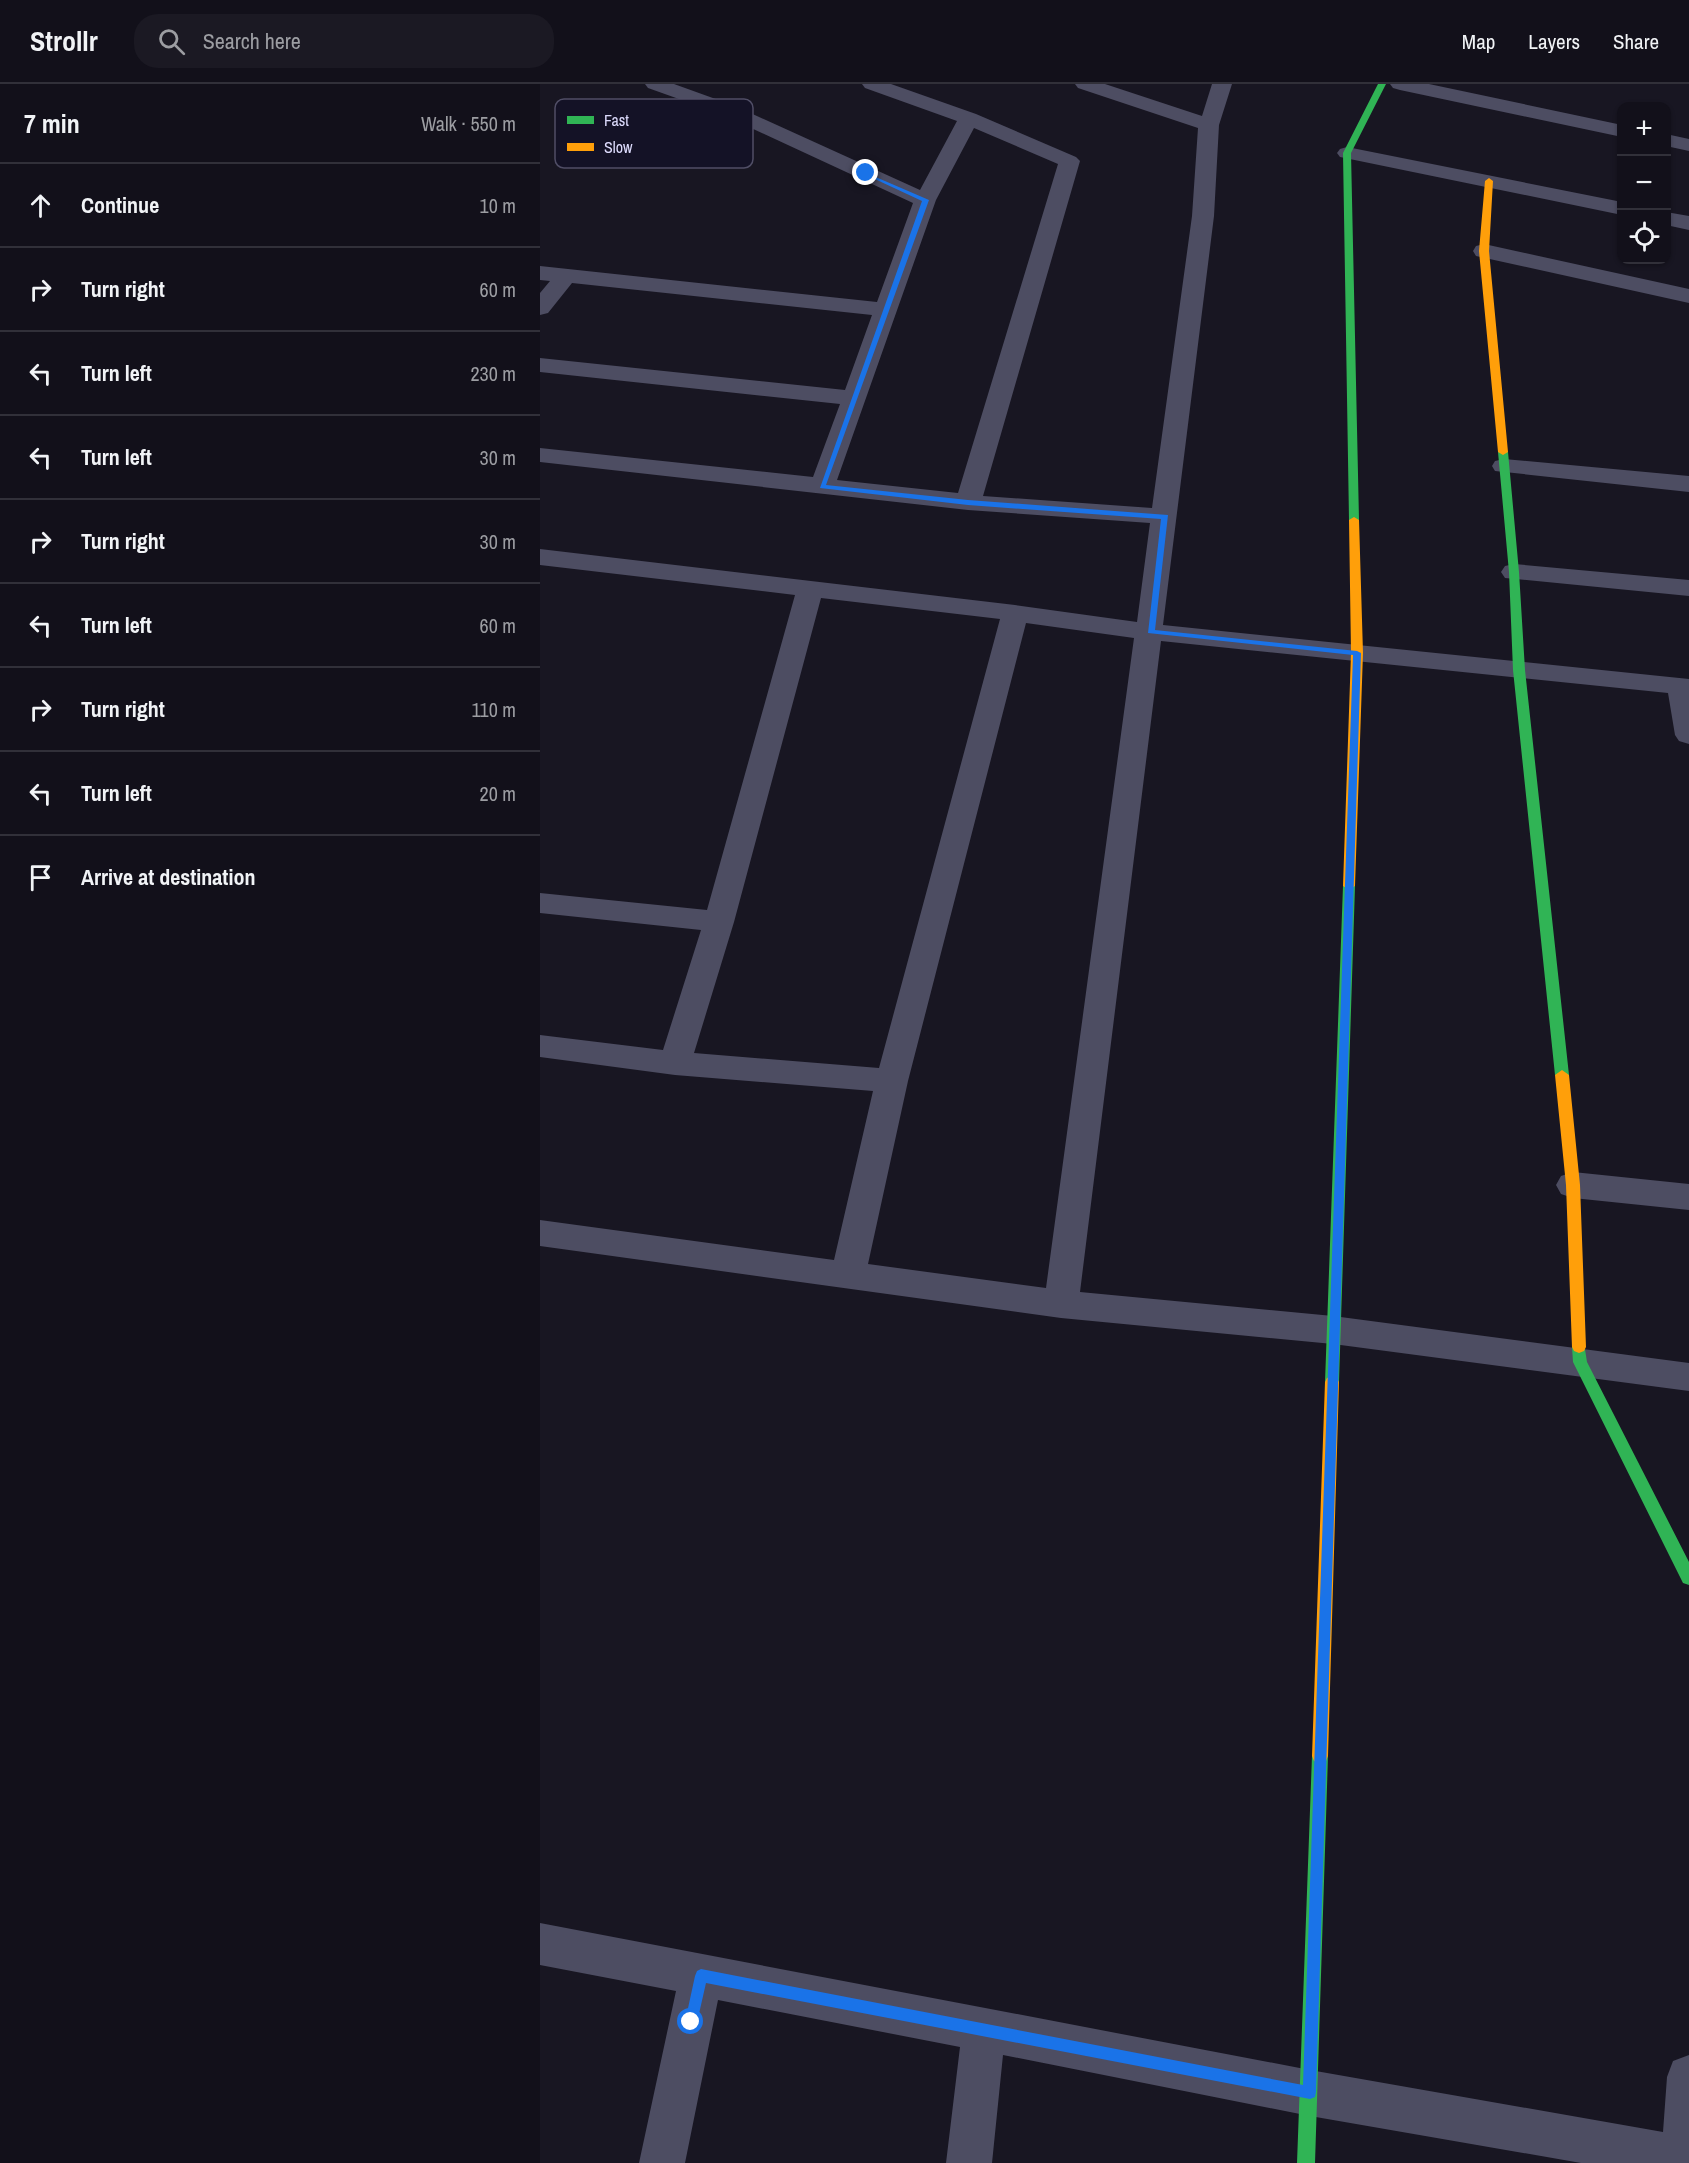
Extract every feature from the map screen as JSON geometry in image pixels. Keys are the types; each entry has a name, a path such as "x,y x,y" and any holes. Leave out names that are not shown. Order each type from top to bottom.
{"street":[{"path":"655,84 697,99"},
{"path":"873,84 969,118 1069,162 968,502"},
{"path":"1085,84 1209,125"},
{"path":"1061,1305 1151,632 1203,216 1209,125 1222,84"},
{"path":"1306,2163 1357,653 1347,153 1382,84"},
{"path":"1400,84 1617,130"},
{"path":"822,486 925,200 969,118"},
{"path":"753,121 925,200"},
{"path":"1671,141 1689,145"},
{"path":"1347,153 1617,207"},
{"path":"1489,181 1484,251 1514,572 1519,670 1573,1185 1580,1362 1689,1578"},
{"path":"1671,219 1689,223"},
{"path":"1484,251 1689,296"},
{"path":"540,273 886,310"},
{"path":"540,308 567,275"},
{"path":"540,365 854,398"},
{"path":"540,455 968,502 1165,517"},
{"path":"1504,466 1689,484"},
{"path":"540,557 1015,613 1151,632 1685,687 1689,735"},
{"path":"1514,572 1689,588"},
{"path":"675,1063 719,922 810,590"},
{"path":"848,1275 892,1082 1015,613"},
{"path":"540,903 719,922"},
{"path":"540,1046 675,1063 892,1082"},
{"path":"1573,1185 1689,1197"},
{"path":"540,1233 1061,1305 1333,1330 1689,1377"},
{"path":"540,1944 1310,2092 1686,2160 1689,2077"},
{"path":"662,2163 701,1976"},
{"path":"969,2163 984,2029"}],"traffic: fast":[{"path":"1354,520 1347,153 1382,84"},
{"path":"1503,452 1514,572 1519,670 1562,1075"},
{"path":"1332,1382 1349,886"},
{"path":"1579,1347 1580,1362 1689,1578"},
{"path":"1306,2163 1320,1756"}],"traffic: slow":[{"path":"1489,181 1484,251 1503,452"},
{"path":"1349,886 1357,653 1354,520"},
{"path":"1562,1075 1573,1185 1579,1347"},
{"path":"1320,1756 1332,1382"}],"route":[{"path":"691,2022 701,1976 1310,2092 1357,653 1151,632 1165,517 968,502 822,486 925,200 866,173"}]}
